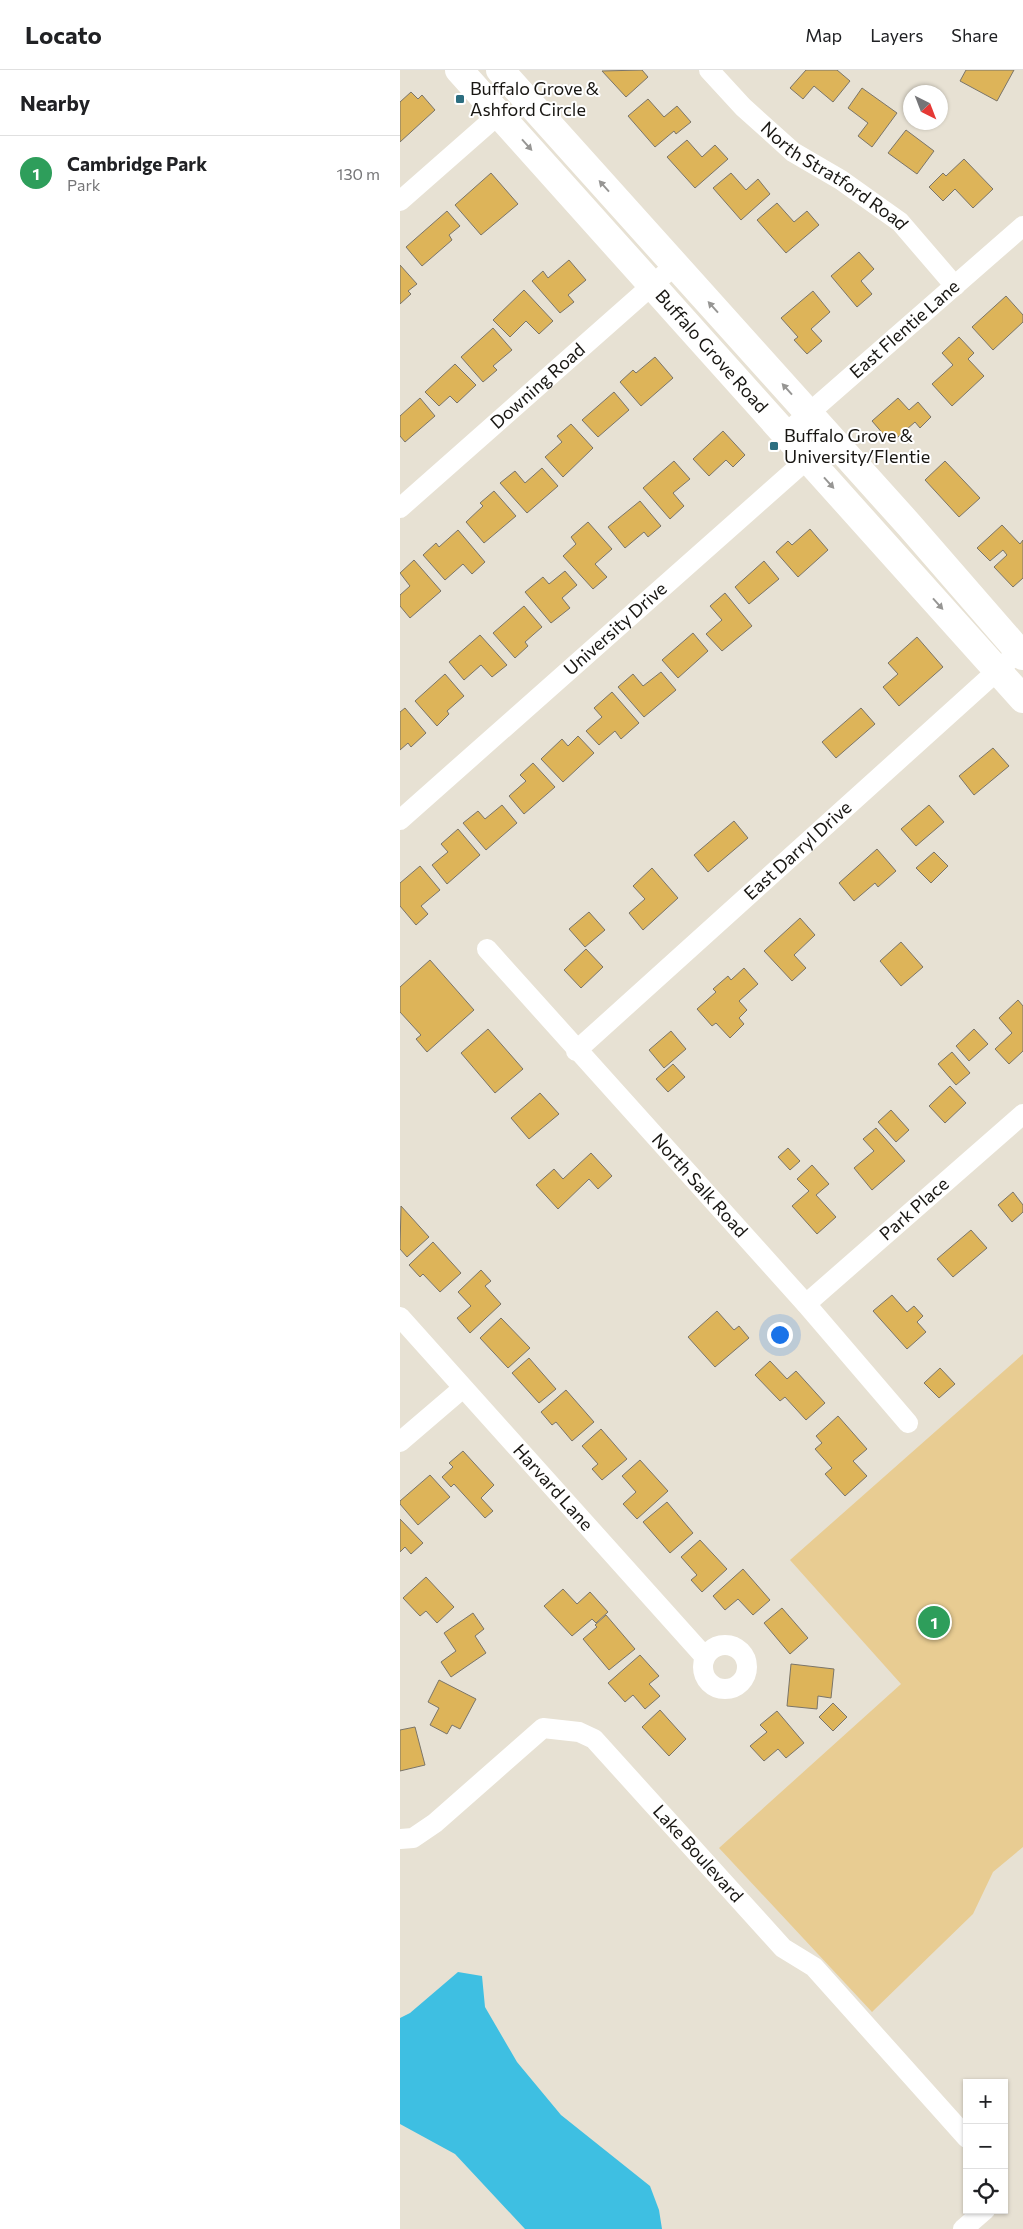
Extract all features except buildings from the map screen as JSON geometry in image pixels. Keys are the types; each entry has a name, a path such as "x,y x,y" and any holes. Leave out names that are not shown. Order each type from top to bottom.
{"main road":[{"name":"Buffalo Grove Road","path":"459,70 1023,699"},
{"name":"Buffalo Grove Road","path":"500,70 808,412 1021,654"}],"street":[{"name":"North Stratford Road","path":"709,70 743,107 793,152 841,180 900,222 955,286"},
{"path":"400,201 498,114"},
{"name":"East Flentie Lane","path":"785,434 1023,226"},
{"name":"Downing Road","path":"400,508 675,265"},
{"name":"University Drive","path":"400,820 831,438"},
{"name":"East Darryl Drive","path":"576,1051 998,671 1021,654"},
{"name":"North Salk Road","path":"487,949 576,1051 806,1304 908,1423"},
{"name":"Park Place","path":"806,1304 1023,1114"},
{"name":"Harvard Lane","path":"400,1317 705,1657"},
{"path":"400,1442 463,1388"},
{"name":"Lake Boulevard","path":"400,1839 413,1838 436,1823 543,1728 579,1732 594,1738 783,1948 814,1967 963,2134"},
{"path":"963,2229 981,2214"}],"shaded area":[{"path":"1023,1354 1023,1847 993,1872 973,1914 872,2012 719,1848 901,1684 790,1560"}],"water":[{"path":"458,1972 482,1976 485,2007 517,2062 561,2115 650,2186 659,2210 662,2229 525,2229 455,2154 400,2124 400,2018 410,2013"}],"place":[{"name":"Buffalo Grove & Ashford Circle","path":"460,99"},
{"name":"Buffalo Grove & University/Flentie","path":"774,446"},
{"name":"Cambridge Park","path":"934,1622"}]}
